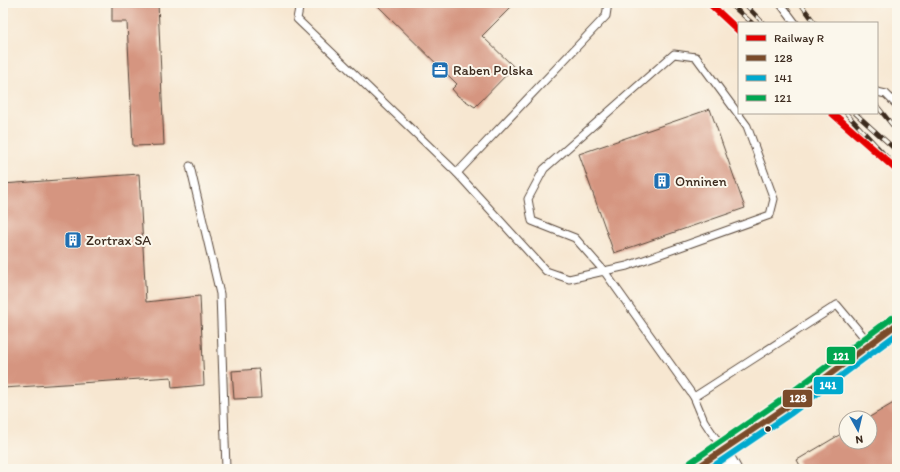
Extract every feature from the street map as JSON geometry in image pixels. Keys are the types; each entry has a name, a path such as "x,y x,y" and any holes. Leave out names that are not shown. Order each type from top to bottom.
{"street":[{"path":"695,469 785,408 897,324"},
{"path":"723,450 734,469"}],"lane":[{"path":"300,3 297,19 456,173 546,271 569,279 627,266 770,215 774,199 747,126 738,114"},
{"path":"456,173 606,16 608,3"},
{"path":"780,3 793,22"},
{"path":"723,450 704,421 694,397 604,271 575,238 532,221 528,199 544,169 674,54 696,57 738,114"},
{"path":"878,92 886,94 897,105"},
{"path":"190,166 220,294 226,469"},
{"path":"694,397 836,305 870,345"}],"building":[{"path":"112,3 158,3 164,145 133,146 127,22 112,22"},
{"path":"375,3 515,3 482,36 514,67 475,107 458,96 452,89 457,84"},
{"name":"Onninen","path":"710,109 745,208 614,253 579,154"},
{"name":"Zortrax SA","path":"139,174 146,302 200,296 204,385 172,388 171,377 3,388 3,184"},
{"path":"259,369 261,398 234,399 232,371"},
{"path":"897,401 897,469 802,469 797,460 838,436 838,450 878,450 878,412"}],"railway":[{"path":"729,3 751,22"},
{"path":"744,3 762,22"},
{"path":"800,3 814,22"},
{"path":"878,107 897,131"},
{"path":"847,114 897,168"},
{"path":"856,114 897,151"}],"rail line":[{"name":"R","path":"709,3 738,30"},
{"name":"R","path":"833,114 897,170"}],"transit line":[{"name":"121","path":"691,462 780,401 892,318"},
{"name":"128","path":"695,469 785,408 897,324"},
{"name":"141","path":"709,469 790,414 897,334"}],"place":[{"name":"Raben Polska","path":"440,70"},
{"name":"Onninen","path":"662,181"},
{"name":"Zortrax SA","path":"73,240"}]}
